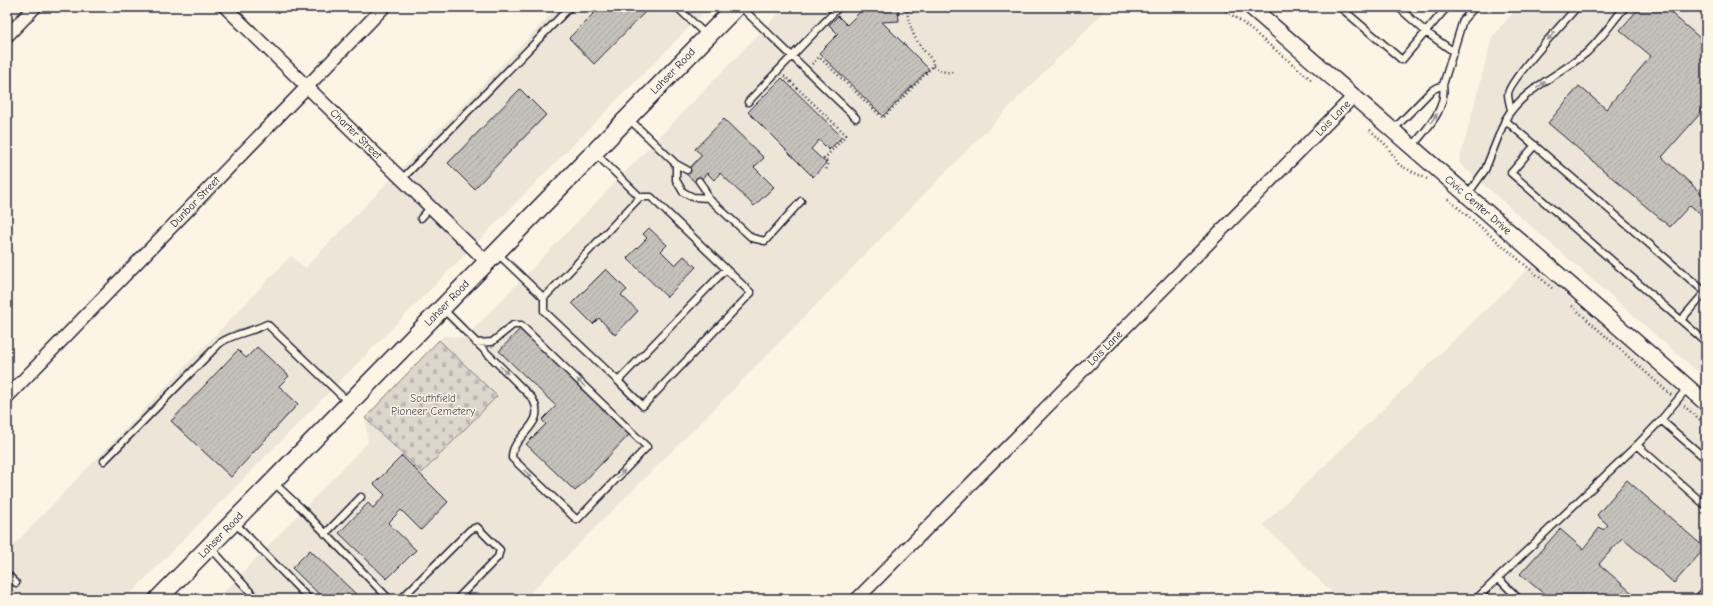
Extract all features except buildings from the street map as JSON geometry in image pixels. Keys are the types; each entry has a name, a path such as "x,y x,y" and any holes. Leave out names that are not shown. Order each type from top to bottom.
{"main road":[{"name":"Lahser Road","path":"158,599 736,7"}],"street":[{"path":"7,36 35,7"},
{"name":"Charter Street","path":"225,7 431,207 492,257"},
{"name":"Dunbar Street","path":"7,397 384,7"},
{"name":"Civic Center Drive","path":"1251,7 1706,403"},
{"name":"Lois Lane","path":"857,599 1353,97"}],"lane":[{"path":"402,179 570,7"},
{"path":"677,7 707,36"},
{"path":"741,7 856,118"},
{"path":"748,102 839,7"},
{"path":"1340,7 1402,60 1447,7"},
{"path":"1398,7 1426,32 1454,52"},
{"path":"1412,147 1442,105 1444,92 1443,85 1463,20 1474,7"},
{"path":"1511,110 1508,94 1513,85 1531,60 1577,7"},
{"path":"1467,195 1485,170 1505,120 1511,110 1526,96 1586,53 1625,7"},
{"path":"1393,131 1432,90 1443,85"},
{"path":"628,118 676,164 687,170"},
{"path":"1505,120 1706,292 1681,320"},
{"path":"1535,145 1511,173 1706,342"},
{"path":"594,152 640,196 651,197 751,293 643,406 544,311 544,298 640,196"},
{"path":"676,164 676,180 683,192 693,197 708,198"},
{"path":"699,181 708,198 752,238 765,241 801,201"},
{"path":"421,218 431,207"},
{"path":"492,257 544,298"},
{"path":"618,381 726,269"},
{"path":"441,308 476,343 532,398 535,403 536,415 534,422 513,448 512,458 577,520 647,447 521,325 514,325 492,342 476,343"},
{"path":"104,461 220,343 227,338 261,328 267,324 349,403"},
{"path":"1476,599 1661,420 1688,387"},
{"path":"1661,420 1706,459"},
{"path":"1637,444 1706,506"},
{"path":"273,482 302,509 389,599"},
{"path":"325,534 361,497"},
{"path":"234,522 309,599"},
{"path":"401,599 470,530 477,528 500,550 498,557 457,599"},
{"path":"210,547 254,598"},
{"path":"7,574 16,583"},
{"path":"1498,578 1519,599"},
{"path":"1697,599 1706,590"}],"path":[{"path":"906,7 912,35 933,62 933,66 946,73 954,72"},
{"path":"1219,7 1238,19 1314,82"},
{"path":"811,65 819,57 883,118 933,66"},
{"path":"791,82 846,135 824,158 828,163 826,171"},
{"path":"1370,130 1386,146 1399,165 1430,181"},
{"path":"1445,195 1545,284 1555,290"},
{"path":"1569,303 1669,393"},
{"path":"1688,409 1706,425"}],"shaded area":[{"path":"558,7 709,7 125,599 7,599 7,552 291,256 305,268"},
{"path":"785,7 1109,7 719,404 524,599 217,599 368,442 365,418 422,473 496,397 439,340 443,336 465,338"},
{"path":"1518,7 1706,7 1706,379 1459,163 1492,37"},
{"path":"1532,265 1706,416 1706,599 1339,599 1263,525"}],"green space":[{"name":"Southfield Pioneer Cemetery","path":"439,340 497,396 422,473 365,418"}]}
